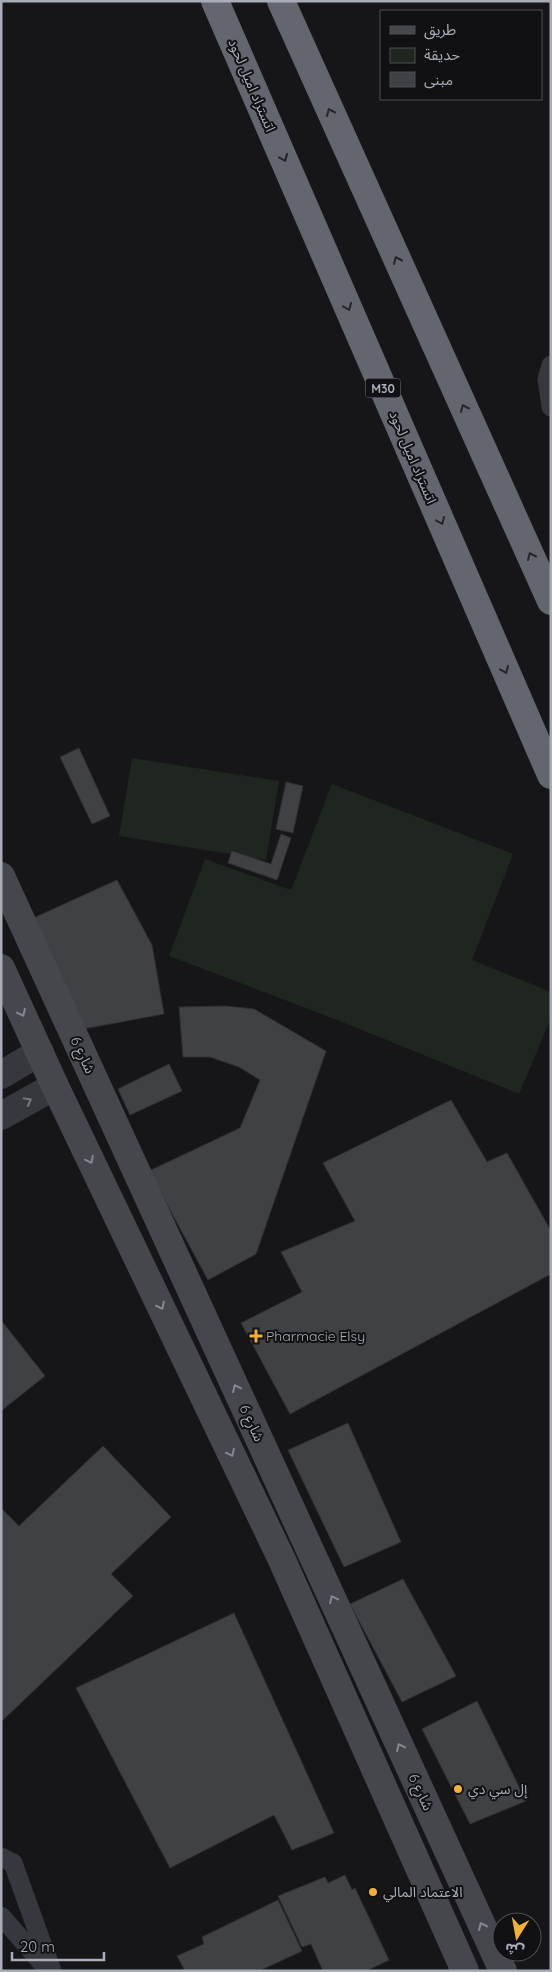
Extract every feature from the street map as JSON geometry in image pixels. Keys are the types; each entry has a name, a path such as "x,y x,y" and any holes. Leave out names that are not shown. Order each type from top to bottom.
{"highway":[{"name":"اتستراد اميل لحود","path":"216,1 551,775"},
{"path":"281,1 551,601"}],"main road":[{"name":"شارع 6","path":"1,876 503,1971"},
{"path":"1,968 54,1086 282,1560 465,1971"}],"street":[{"path":"1,1075 40,1052"},
{"path":"1,1116 54,1086"}],"lane":[{"path":"551,365 547,379 551,407"},
{"path":"1,1858 13,1863 52,1971"},
{"path":"1,1916 48,1971"}],"green space":[{"path":"132,758 279,781 266,860 119,836"},
{"path":"332,784 513,854 472,960 551,992 551,1018 519,1094 340,1021 169,956 205,859 291,890"}],"building":[{"path":"79,748 110,816 92,824 60,757"},
{"path":"286,782 303,786 293,833 276,829"},
{"path":"281,834 291,838 277,880 228,863 232,851 271,864"},
{"path":"117,880 152,945 164,1014 83,1029 29,920"},
{"path":"226,1006 254,1009 326,1051 256,1254 208,1280 149,1171 240,1128 260,1080 239,1067 210,1057 183,1057 179,1007"},
{"path":"169,1064 182,1091 130,1115 118,1089"},
{"path":"451,1100 487,1162 507,1153 551,1231 551,1274 290,1414 241,1323 302,1292 281,1252 355,1221 323,1163"},
{"path":"1,1320 45,1376 1,1411"},
{"path":"348,1423 401,1542 344,1567 288,1450"},
{"path":"103,1446 171,1517 111,1574 133,1596 1,1722 1,1508 19,1526"},
{"path":"403,1579 456,1676 402,1702 350,1604"},
{"path":"234,1613 334,1833 292,1850 274,1815 170,1868 76,1688"},
{"path":"477,1701 526,1801 470,1824 422,1729"},
{"path":"345,1875 352,1890 355,1888 389,1960 366,1971 323,1971 311,1944 302,1947 278,1896 325,1877 328,1883"},
{"path":"278,1900 302,1951 259,1971 185,1971 177,1956 204,1944 202,1937"}],"place":[{"name":"Pharmacie Elsy","path":"256,1336"},
{"name":"إل سي دي","path":"458,1789"},
{"name":"الاعتماد المالي","path":"373,1892"}]}
